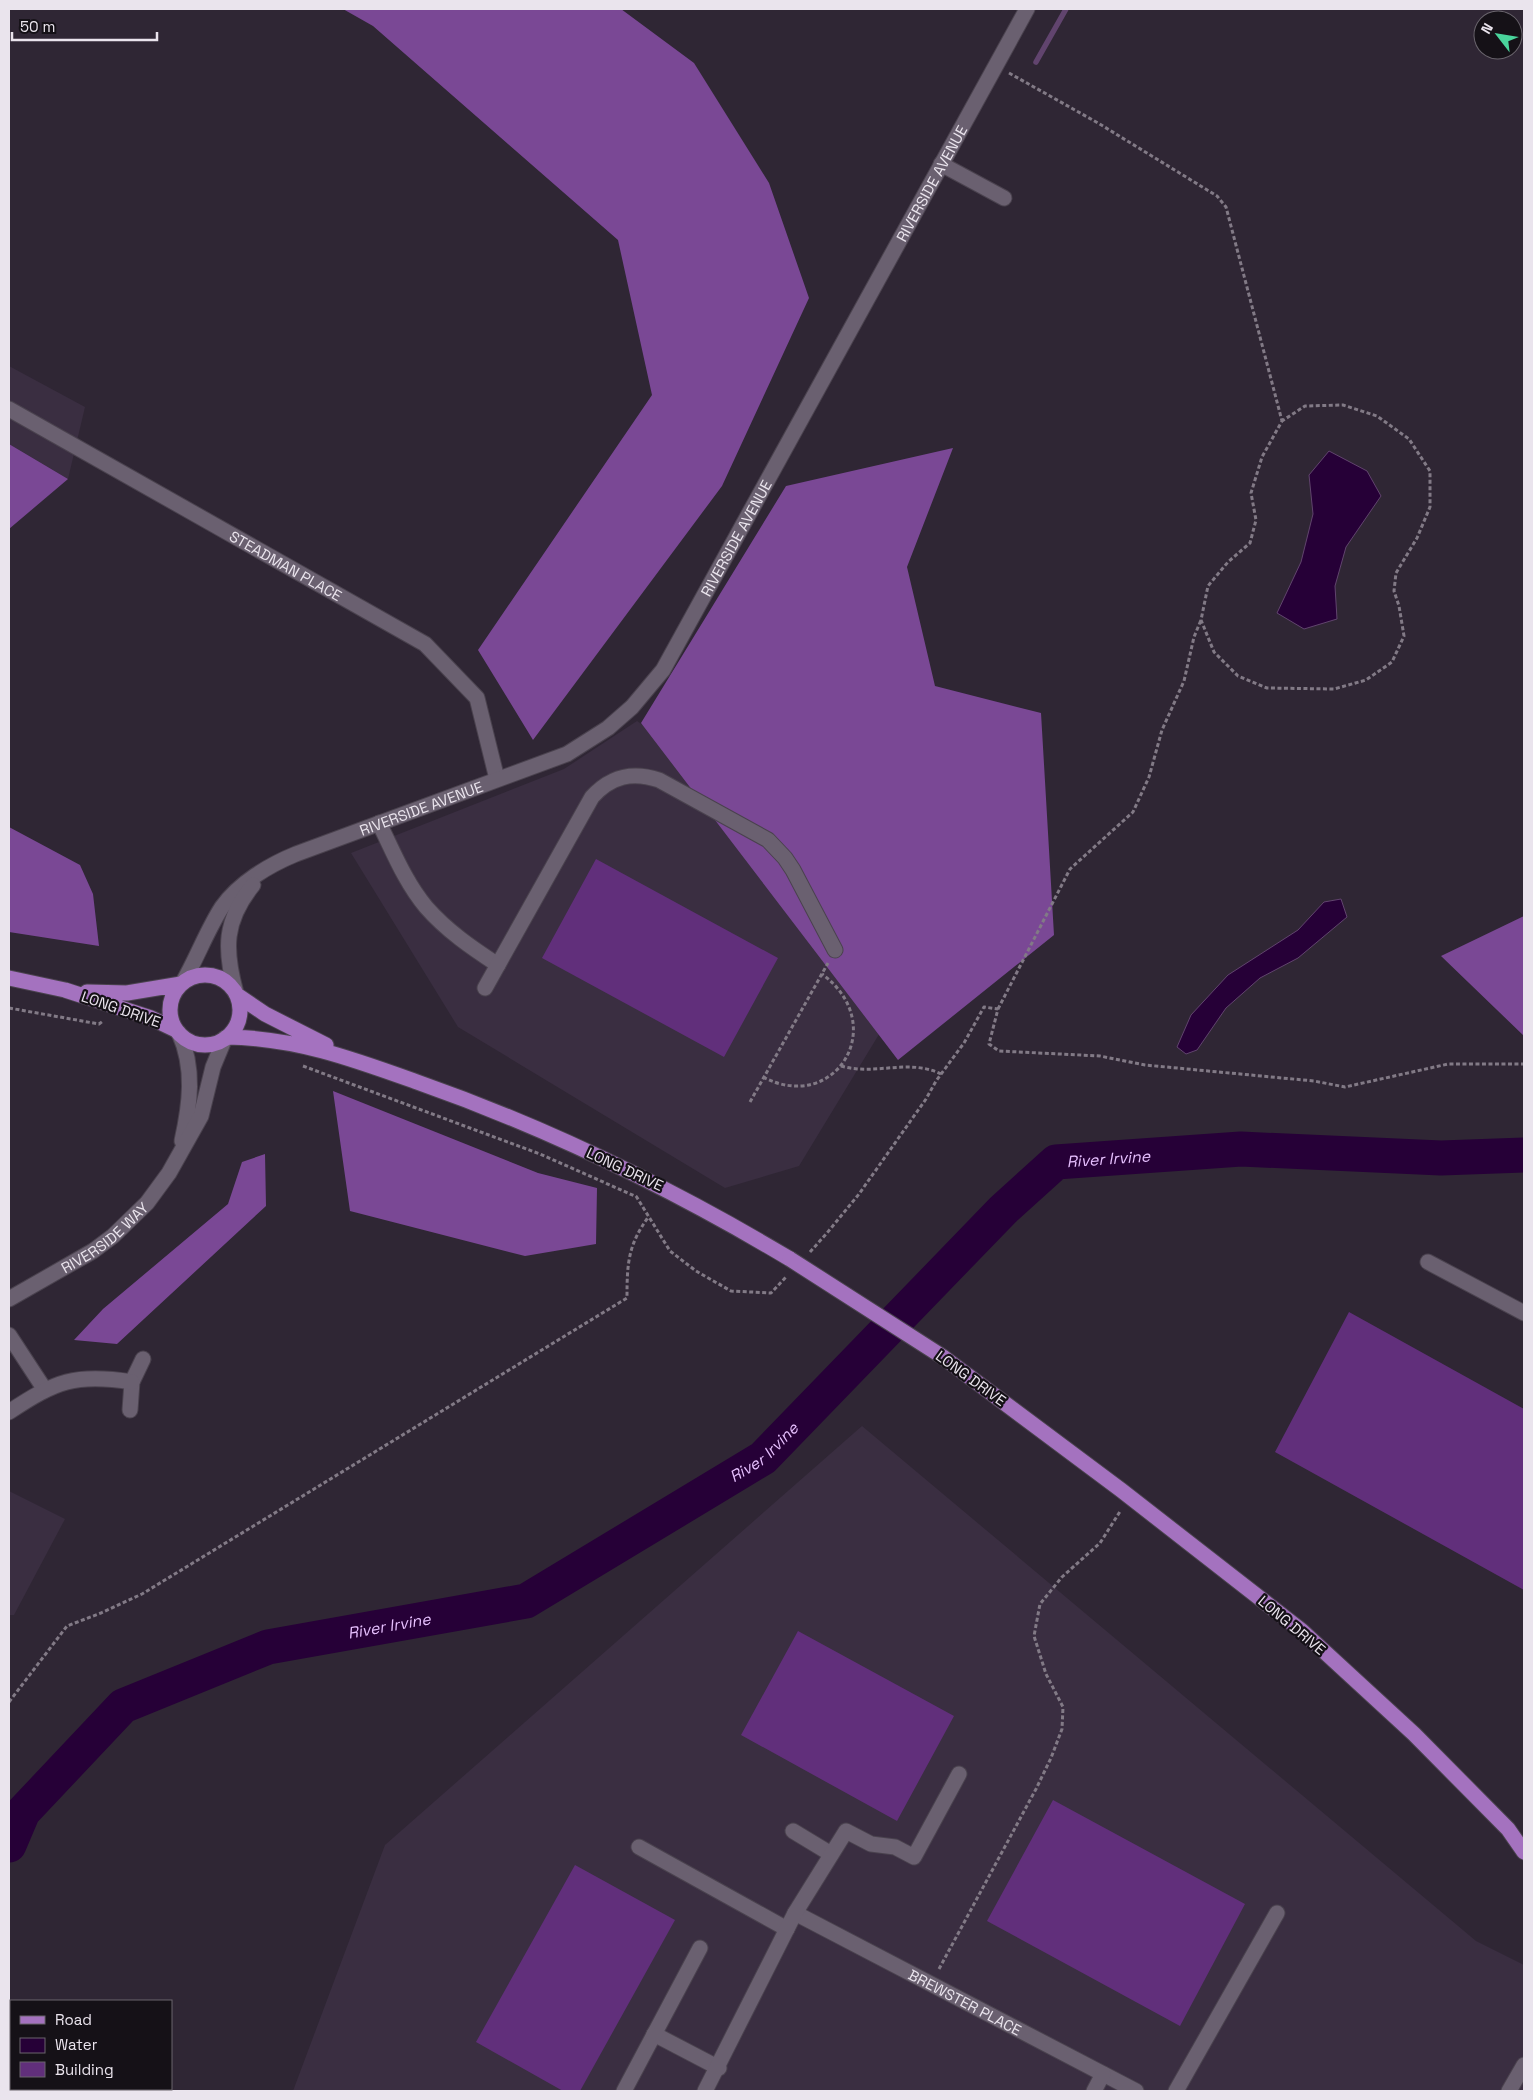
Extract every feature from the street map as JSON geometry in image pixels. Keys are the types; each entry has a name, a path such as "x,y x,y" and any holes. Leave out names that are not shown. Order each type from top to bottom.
{"main road":[{"path":"206,974 218,977 228,983 236,994 240,1006 239,1018 226,1038 206,1045 187,1040 178,1032 172,1021 171,1001 182,983 194,976 206,974"},
{"name":"LONG DRIVE","path":"9,978 65,990 151,1018 178,1032"},
{"name":"LONG DRIVE","path":"65,990 127,993 182,983"},
{"name":"LONG DRIVE","path":"236,994 265,1014 349,1057"},
{"name":"LONG DRIVE","path":"226,1038 271,1039 349,1057 455,1095 602,1158 720,1217 790,1259 943,1357 1121,1490 1302,1631 1414,1734 1508,1829 1524,1841"},
{"name":"LONG DRIVE","path":"1508,1829 1524,1852"}],"street":[{"name":"RIVERSIDE AVENUE","path":"182,983 222,907 233,894 265,870 296,854 379,822 552,761 588,742 632,708 663,670 1027,9"},
{"path":"940,164 1004,198"},
{"name":"STEADMAN PLACE","path":"9,410 425,644 477,698 497,779"},
{"path":"485,988 592,797 602,786 626,776 639,775 658,780 768,840 785,858 793,870 835,950"},
{"path":"379,822 402,872 426,906 443,925 498,965"},
{"name":"RIVERSIDE AVENUE","path":"236,994 228,961 229,931 234,914 243,897 265,870"},
{"name":"RIVERSIDE WAY","path":"178,1032 188,1061 190,1078 188,1113 180,1155"},
{"name":"RIVERSIDE WAY","path":"9,1299 73,1264 114,1236 147,1203 169,1173 201,1116 213,1067 226,1038"},
{"path":"1428,1262 1524,1313"},
{"path":"9,1335 45,1390"},
{"path":"130,1410 132,1382 143,1359"},
{"path":"9,1412 45,1390 67,1381 85,1378 104,1378 132,1382"},
{"path":"705,2091 719,2068 795,1913 846,1831 872,1844 895,1847 914,1857 959,1774"},
{"path":"793,1831 831,1854"},
{"path":"639,1847 787,1929"},
{"name":"BREWSTER PLACE","path":"795,1913 1136,2091"},
{"path":"1176,2091 1277,1913"},
{"path":"624,2091 700,1948"},
{"path":"654,2034 719,2068"},
{"path":"1509,2091 1524,2066"},
{"path":"1094,2091 1104,2074"}],"path":[{"path":"996,65 1098,123 1217,196 1226,208 1282,422"},
{"path":"1201,620 1214,652 1238,676 1267,688 1334,689 1366,680 1392,662 1404,636 1399,606 1394,591 1396,573 1417,538 1430,507 1430,471 1409,439 1377,416 1343,405 1305,406 1282,422 1262,457 1252,493 1256,520 1250,543 1228,562 1208,586 1201,620 1194,637 1184,681 1162,730 1149,776 1132,812 1070,869 998,1009 989,1044 999,1051 1100,1056 1145,1065 1314,1081 1345,1087 1448,1064 1524,1064"},
{"path":"750,1102 835,950"},
{"path":"764,1077 783,1085 804,1085 826,1078 841,1066 851,1047 854,1035 853,1015 837,987 822,974"},
{"path":"828,1233 882,1162 926,1099 941,1074 964,1043 984,1007 998,1009"},
{"path":"9,1008 99,1024 105,1019"},
{"path":"300,1064 540,1154 644,1200"},
{"path":"841,1066 858,1069 918,1067 941,1074"},
{"path":"636,1196 670,1251 696,1271 731,1291 771,1293"},
{"path":"9,1702 67,1626 142,1594 627,1298 627,1263 636,1233 649,1216"},
{"path":"931,1984 1036,1789 1062,1729 1063,1707 1046,1674 1034,1636 1040,1604 1062,1577 1100,1543 1123,1508"}],"shaded area":[{"path":"343,9 621,9 694,63 769,183 809,298 722,486 533,740 478,650 652,395 618,240 373,26"},
{"path":"9,366 85,407 68,479 9,444"},
{"path":"9,444 68,479 9,529"},
{"path":"953,448 907,567 935,686 1041,713 1054,935 898,1060 641,723 786,486"},
{"path":"637,721 783,822 912,980 799,1166 725,1188 458,1027 351,853 564,769"},
{"path":"9,827 80,865 93,894 99,946 9,932"},
{"path":"1524,916 1524,1036 1441,956"},
{"path":"333,1091 538,1173 597,1188 596,1244 525,1256 350,1211"},
{"path":"265,1154 266,1206 117,1344 74,1340 103,1309 228,1204 242,1162"},
{"path":"862,1426 1476,1941 1524,1965 1524,2091 293,2091 385,1845"},
{"path":"9,1491 65,1519 14,1615 9,1615"}],"water":[{"path":"1329,451 1367,471 1381,496 1346,547 1335,586 1337,619 1304,629 1277,613 1301,562 1313,514 1309,475"},
{"path":"1341,899 1347,917 1298,958 1260,978 1226,1008 1197,1050 1186,1054 1177,1047 1191,1015 1228,975 1298,930 1324,902"}],"building":[{"path":"596,859 778,958 724,1057 542,958"},
{"path":"1349,1312 1524,1409 1524,1590 1275,1452"},
{"path":"798,1631 954,1716 897,1821 741,1735"},
{"path":"1053,1800 1245,1904 1180,2026 987,1921"},
{"path":"575,1865 675,1920 580,2091 563,2091 476,2042"}],"waterway":[{"path":"1036,62 1066,9"},
{"name":"River Irvine","path":"9,1845 23,1812 123,1706 268,1647 526,1601 763,1458 1003,1210 1056,1162 1241,1149 1441,1158 1524,1155"}]}
